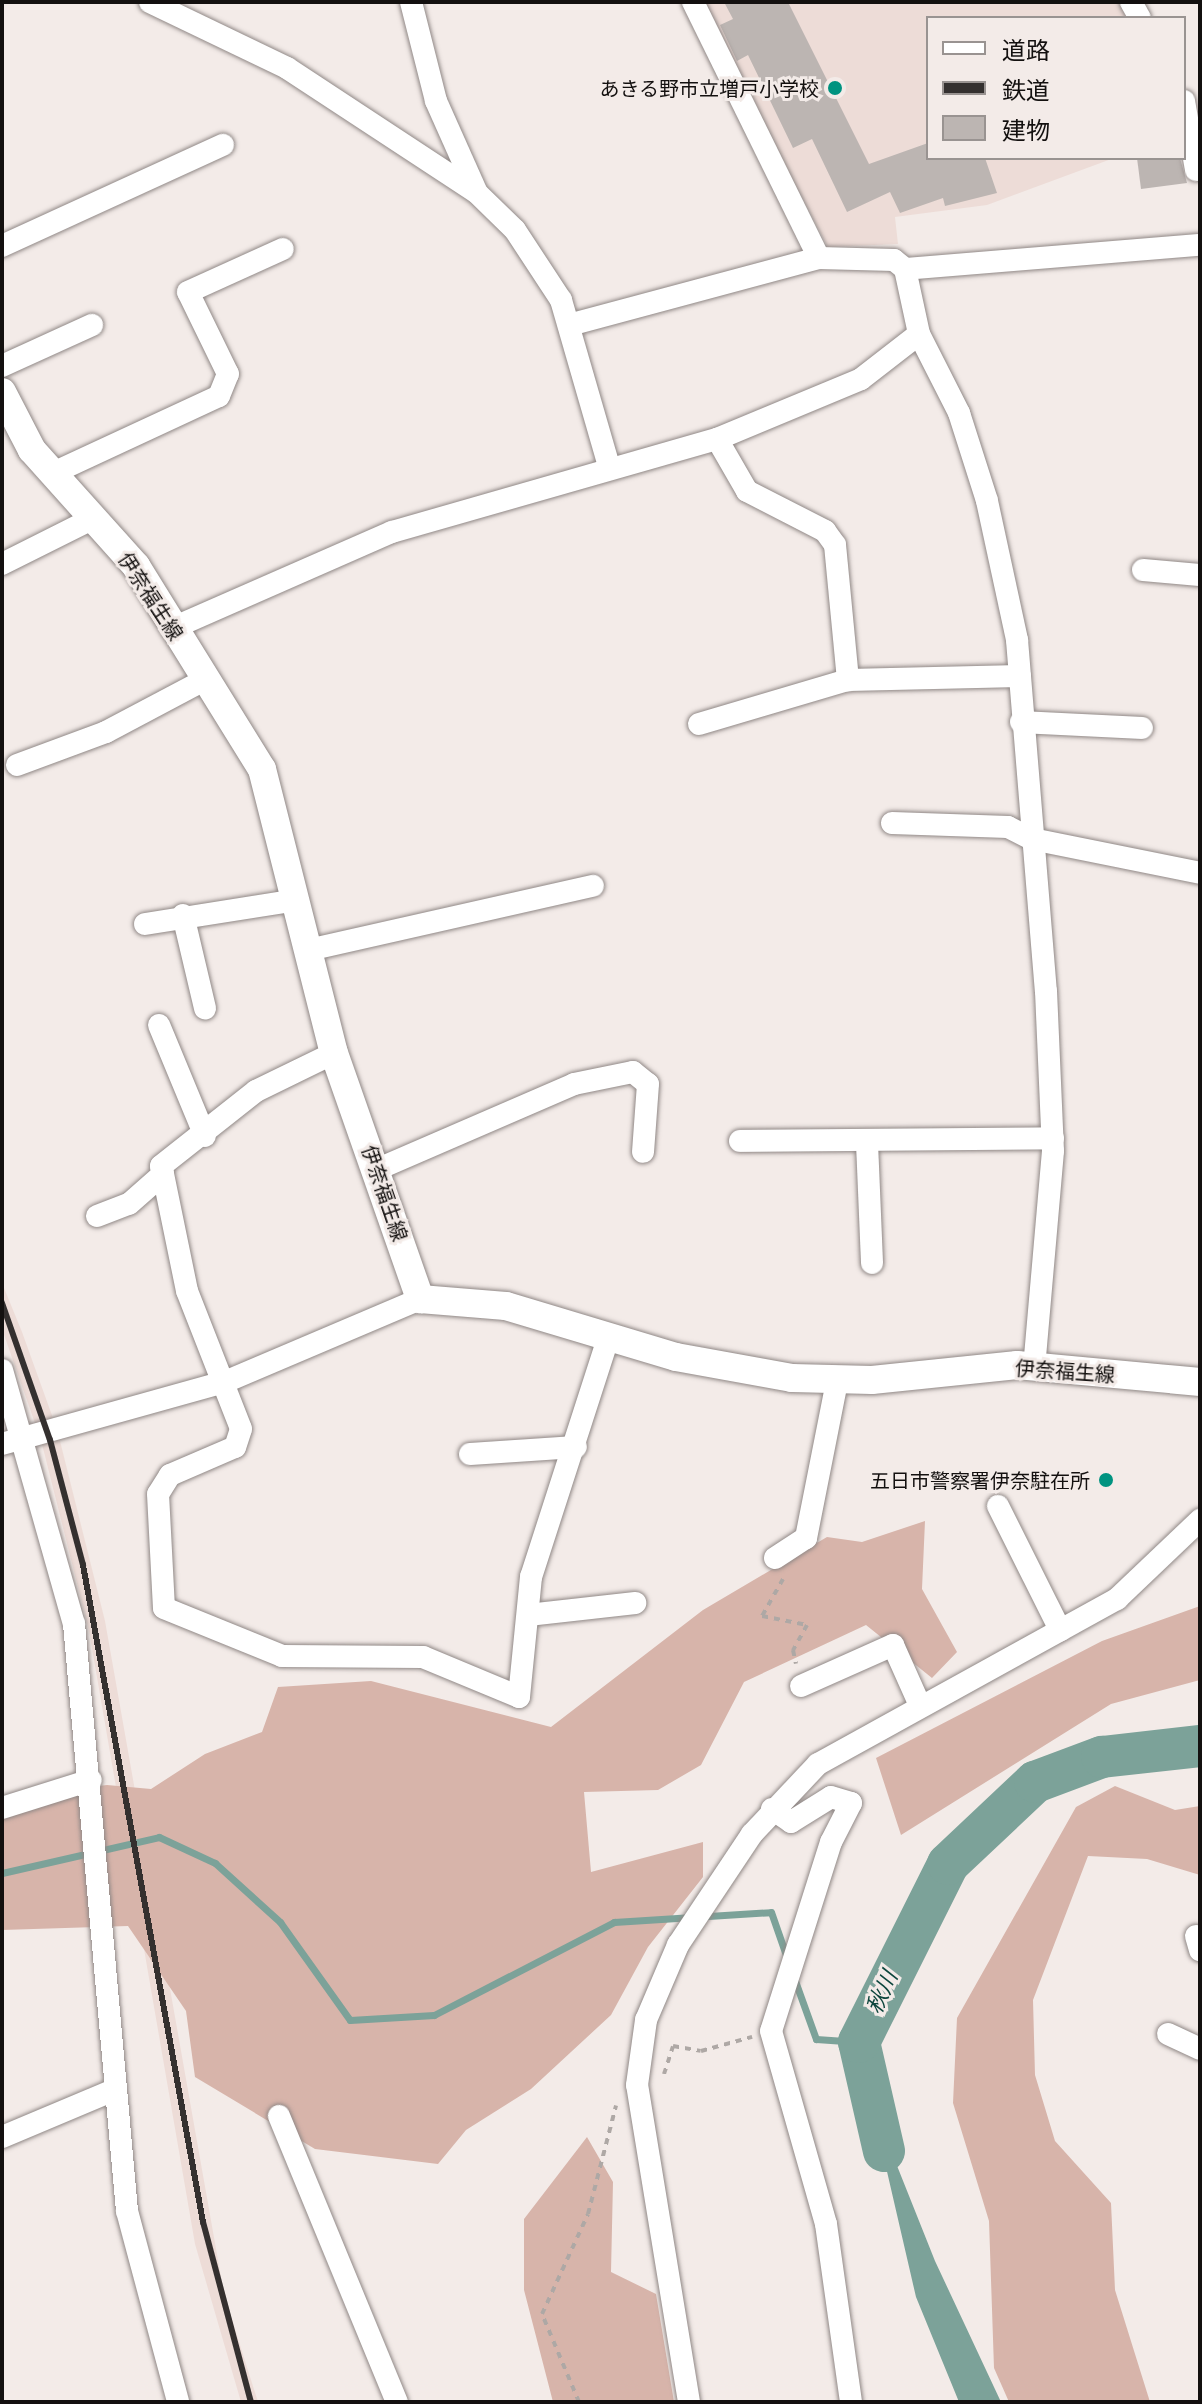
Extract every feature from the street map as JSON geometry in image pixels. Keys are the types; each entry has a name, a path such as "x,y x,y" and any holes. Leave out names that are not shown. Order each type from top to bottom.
{"main road":[{"name":"伊奈福生線","path":"3,396 51,474 136,566 262,769 334,1053 378,1169 420,1299 476,1300 736,1369 837,1381 1034,1367 1200,1382"}],"street":[{"path":"150,2 287,68 476,192 550,276 569,325 609,466"},
{"path":"411,2 436,101 476,192"},
{"path":"693,2 819,258"},
{"path":"1186,112 1196,170"},
{"path":"2,246 223,145"},
{"path":"905,269 1200,245"},
{"path":"51,474 219,396 228,374 188,292 283,249"},
{"path":"569,325 819,258 894,260 905,269 919,334 959,413 987,501 1020,676 1053,1138 1034,1367"},
{"path":"2,366 92,325"},
{"path":"173,628 392,532 609,466 717,439 861,379 919,334"},
{"path":"717,439 747,491 825,531 835,545 848,680"},
{"path":"2,564 94,518"},
{"path":"1143,570 1200,575"},
{"path":"699,724 848,680 1020,676"},
{"path":"17,765 106,732 206,679"},
{"path":"1021,722 1142,728"},
{"path":"892,823 1008,827 1032,839 1200,873"},
{"path":"308,950 593,886"},
{"path":"145,924 183,915 296,900"},
{"path":"183,915 205,1008"},
{"path":"159,1025 205,1136"},
{"path":"334,1053 256,1091 205,1136 161,1166 187,1291 227,1381 241,1429 235,1447 170,1475 158,1494 164,1608 282,1656 423,1657 519,1697 528,1615 552,1497 576,1447 609,1336"},
{"path":"378,1169 574,1084 633,1072 648,1084 643,1152"},
{"path":"740,1141 867,1143 1053,1138"},
{"path":"867,1143 872,1263"},
{"path":"97,1216 129,1204 163,1174"},
{"path":"2,1444 227,1381 420,1299"},
{"path":"2,1370 26,1437 74,1624 91,1780 114,2090 127,2211 178,2402"},
{"path":"782,1556 806,1538 837,1381"},
{"path":"470,1454 576,1447"},
{"path":"998,1506 1060,1630"},
{"path":"689,2402 638,2100 641,2042 658,1985 697,1914 772,1809 838,1749 1060,1630 1137,1585 1200,1520"},
{"path":"528,1615 635,1603"},
{"path":"801,1686 893,1645 919,1703"},
{"path":"2,1808 91,1780"},
{"path":"772,1809 791,1822 831,1797 851,1803 831,1842 771,2031 826,2224 851,2402"},
{"path":"1168,2034 1200,2049"},
{"path":"2,2137 114,2090"},
{"path":"279,2116 397,2402"}],"path":[{"path":"782,1556 762,1616 807,1625 793,1650 801,1686"},
{"path":"579,2402 542,2314 588,2214 617,2105 656,2096 673,2046 701,2051 771,2031"}],"shaded area":[{"name":"あきる野市立増戸小学校","path":"699,2 1119,2 1126,16 926,16 926,160 1109,160 987,205 895,217 898,244 828,247"},
{"path":"2,1283 54,1421 36,1426 2,1329"},
{"path":"59,1437 105,1621 224,2294 258,2402 241,2402 195,2244 89,1631 42,1444"},
{"path":"925,1521 922,1589 957,1652 932,1678 866,1625 744,1682 701,1765 658,1790 584,1792 591,1872 703,1842 703,1877 648,1947 611,2015 531,2089 466,2130 438,2164 315,2149 195,2077 186,2011 128,1926 2,1930 2,1798 107,1785 151,1789 205,1754 262,1732 278,1687 371,1681 551,1727 703,1610 827,1537 862,1542"},
{"path":"1200,1606 1200,1680 1111,1704 901,1835 876,1758 1102,1641"},
{"path":"1115,1786 1175,1810 1200,1806 1200,1875 1147,1859 1088,1856 1033,2000 1035,2075 1055,2141 1111,2203 1115,2290 1150,2402 1009,2402 994,2368 989,2221 953,2103 957,2018 1076,1807"},
{"path":"587,2137 613,2182 611,2272 656,2294 674,2402 553,2402 524,2290 524,2219"}],"water":[{"path":"870,2098 935,2261 1001,2402 959,2402 916,2297"}],"building":[{"path":"724,2 788,2 869,164 926,144 926,160 986,160 997,193 945,206 943,198 900,213 890,192 847,212 812,139 793,148 748,55 737,61 720,25 733,19"},
{"path":"1137,160 1181,160 1187,183 1141,189"}],"waterway":[{"name":"秋川","path":"884,2151 859,2042 948,1864 1035,1782 1102,1757 1200,1746"},
{"path":"2,1873 159,1837 215,1863 280,1922 350,2020 434,2015 614,1922 771,1912 787,1958"},
{"path":"794,1978 816,2039 859,2042"}],"railway":[{"path":"2,1303 50,1440 83,1565 203,2222 251,2402"}],"place":[{"name":"あきる野市立増戸小学校","path":"835,88"},
{"name":"五日市警察署伊奈駐在所","path":"1106,1480"}]}
